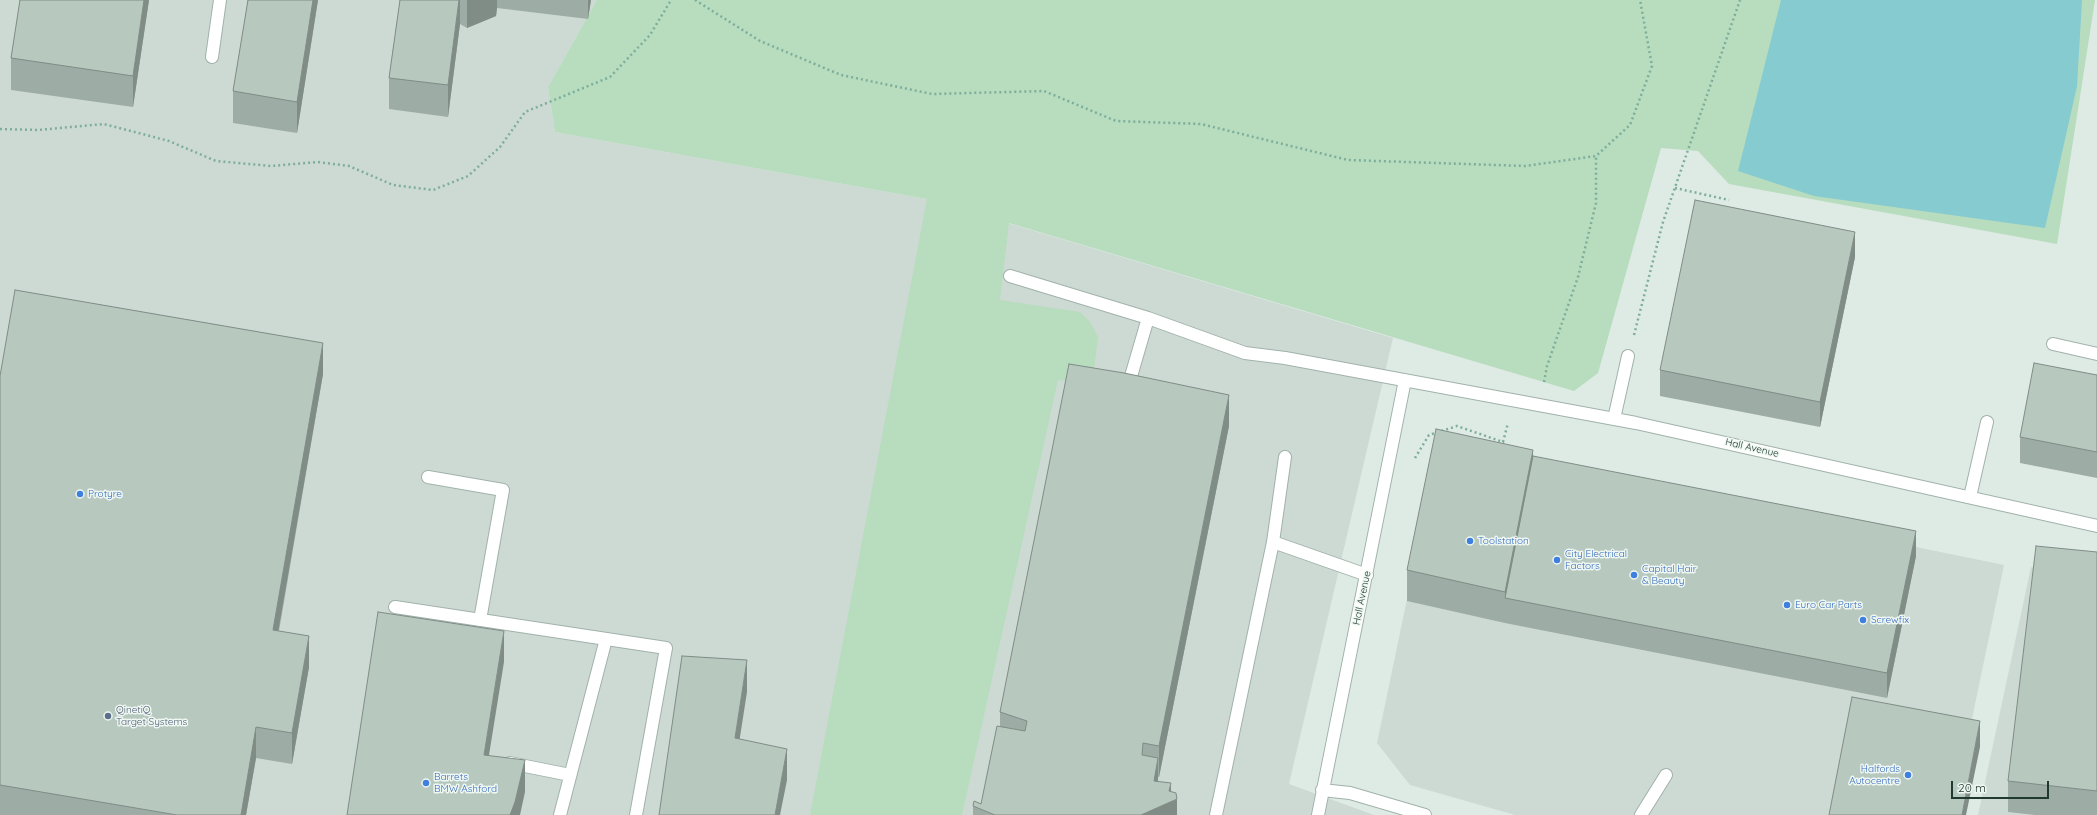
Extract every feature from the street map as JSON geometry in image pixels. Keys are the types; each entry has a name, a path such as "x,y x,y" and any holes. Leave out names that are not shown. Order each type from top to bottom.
{"street":[{"path":"212,57 220,0"},
{"name":"Hall Avenue","path":"1010,276 1148,318 1245,353 1285,358 1614,419 2097,526"},
{"path":"1124,404 1148,318"},
{"path":"2053,344 2097,354"},
{"path":"1614,419 1628,356"},
{"name":"Hall Avenue","path":"1318,815 1405,380"},
{"path":"1970,497 1987,422"},
{"path":"1216,815 1273,542 1285,457"},
{"path":"428,477 503,490 480,620"},
{"path":"1273,542 1367,575"},
{"path":"395,607 666,648 636,815"},
{"path":"560,815 606,639"},
{"path":"504,762 570,775"},
{"path":"1641,815 1666,775"},
{"path":"1322,790 1350,793 1425,815"}],"path":[{"path":"0,129 38,130 104,124 169,141 216,161 271,166 318,162 349,166 393,184 433,190 468,176 500,146 525,112 610,77 650,36 671,0"},
{"path":"695,0 760,41 841,75 932,94 1044,91 1116,121 1201,124 1348,160 1525,166 1596,156 1630,125 1652,66 1640,0"},
{"path":"1628,356 1663,222 1740,0"},
{"path":"1539,405 1547,366 1578,277 1596,203 1596,156"},
{"path":"1675,188 1729,200"},
{"path":"1412,463 1429,435 1457,426 1503,442"}],"shaded area":[{"path":"0,0 597,0 548,87 555,132 927,199 1393,338 1289,784 1374,815 0,815"},
{"path":"1442,450 2004,565 1952,815 1515,815 1410,785 1377,743 1436,460"},
{"path":"2031,567 2097,580 2097,815 1978,815"}],"green space":[{"path":"597,0 2095,0 2057,244 1729,184 1698,151 1661,148 1598,373 1574,391 1009,223 1000,300 1080,312 1090,322 1098,337 1092,384 1058,380 962,815 810,815 927,199 555,132 548,87"}],"water":[{"path":"1781,0 2082,0 2077,86 2045,228 1814,196 1738,171"}],"building":[{"path":"20,0 144,0 133,76 11,58"},
{"path":"248,0 313,0 297,102 233,91"},
{"path":"400,0 459,0 448,85 389,78"},
{"path":"1695,200 1855,232 1820,402 1660,370"},
{"path":"15,290 323,343 273,630 309,636 292,733 256,727 241,815 177,815 0,785 0,376"},
{"path":"2034,363 2097,375 2097,452 2020,437"},
{"path":"1069,364 1124,373 1229,395 1159,746 1143,743 1142,755 1158,758 1154,781 1171,783 1169,791 1176,793 1177,799 1141,815 995,815 973,806 974,801 981,804 997,726 1025,731 1027,721 1000,712"},
{"name":"Toolstation","path":"1436,429 1533,450 1505,592 1407,570"},
{"path":"1533,456 1916,531 1887,673 1505,598"},
{"path":"2036,546 2097,552 2097,791 2008,781"},
{"path":"378,612 504,631 484,755 525,760 515,802 510,815 347,815"},
{"path":"682,656 747,660 735,738 787,749 775,815 659,815"},
{"name":"Halfords Autocentre","path":"1852,697 1980,721 1962,815 1829,815"}],"place":[{"name":"Protyre","path":"80,494"},
{"name":"Toolstation","path":"1470,541"},
{"name":"City Electrical Factors","path":"1557,560"},
{"name":"Capital Hair & Beauty","path":"1634,575"},
{"name":"Euro Car Parts","path":"1787,605"},
{"name":"Screwfix","path":"1863,620"},
{"name":"QinetiQ Target Systems","path":"108,716"},
{"name":"Halfords Autocentre","path":"1908,775"},
{"name":"Barrets BMW Ashford","path":"426,783"}]}
